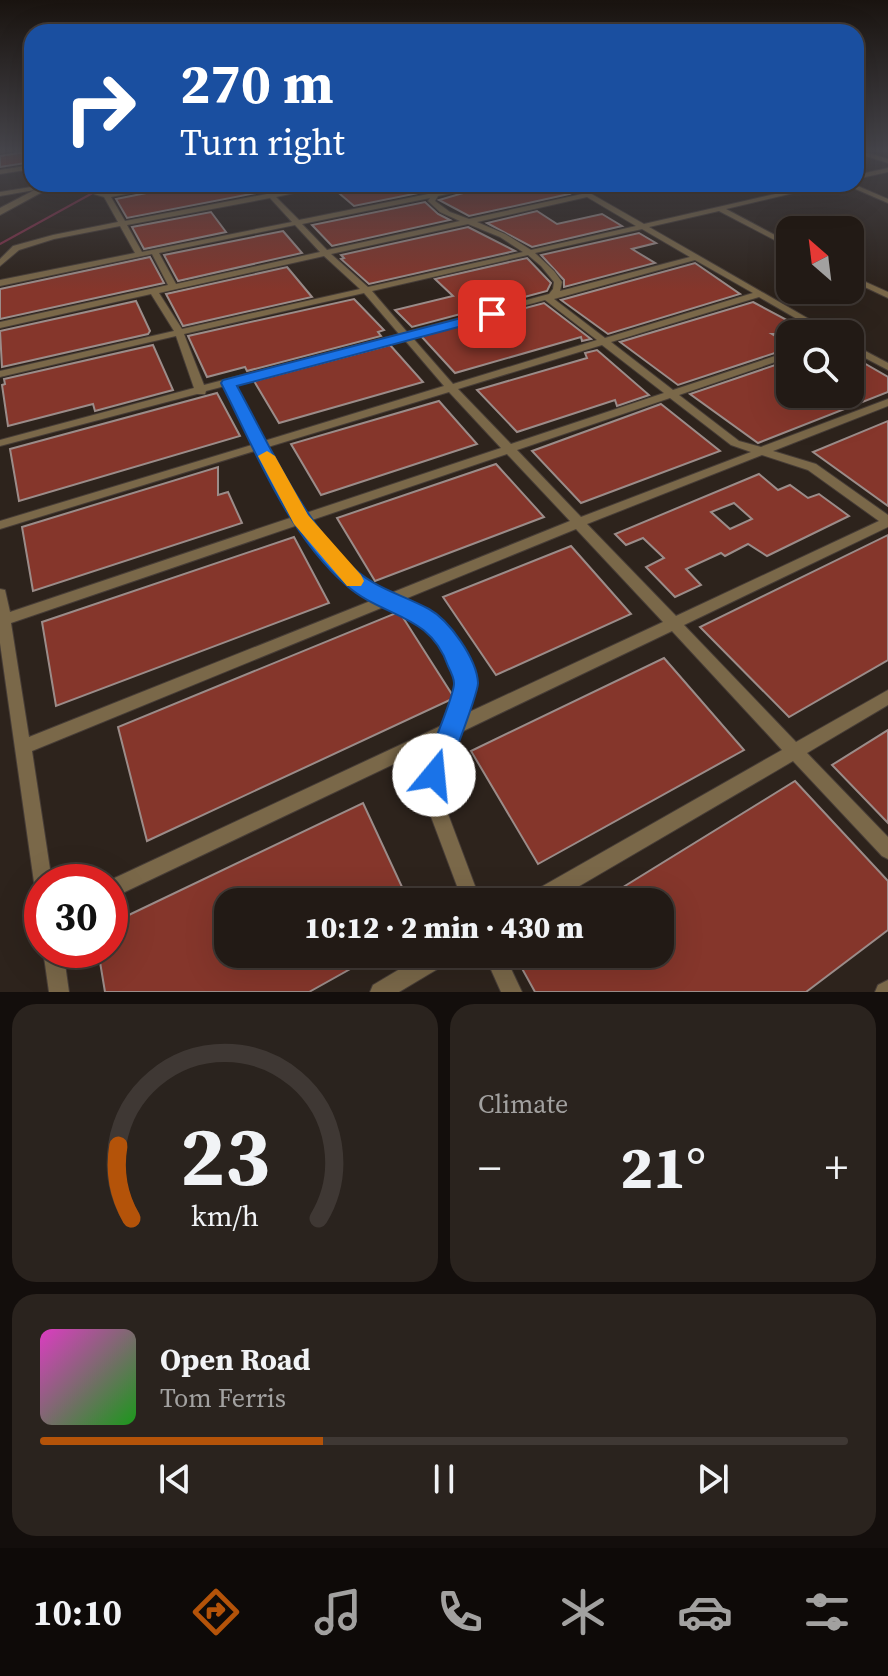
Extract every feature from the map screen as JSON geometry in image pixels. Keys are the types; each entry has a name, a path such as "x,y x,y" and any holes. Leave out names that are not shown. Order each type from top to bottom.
{"street":[{"path":"0,212 28,197"},
{"path":"108,197 140,255"},
{"path":"0,264 16,248 29,243 259,197"},
{"path":"273,197 326,254 366,290 450,387 888,850"},
{"path":"0,283 423,197"},
{"path":"432,197 433,204 452,217 496,233 529,251 558,282 549,299"},
{"path":"0,325 579,197"},
{"path":"593,197 805,320"},
{"path":"0,374 774,197"},
{"path":"722,210 776,239"},
{"path":"155,252 173,287"},
{"path":"0,443 201,392 697,257"},
{"path":"864,284 888,295"},
{"path":"154,292 179,332 201,392"},
{"path":"0,525 759,294"},
{"path":"128,882 888,522 812,467 735,443 549,299"},
{"path":"864,354 888,367"},
{"path":"2,621 776,359"},
{"path":"228,383 300,519 338,566 384,600 421,615 438,626 454,650 466,684 434,775 433,798 467,888"},
{"path":"23,747 384,600 888,402"},
{"path":"0,594 40,864"},
{"path":"558,888 888,697"},
{"path":"56,968 59,992"},
{"path":"380,992 420,968"},
{"path":"501,968 512,992"}],"building":[{"path":"125,197 234,197 127,218 116,199"},
{"path":"344,197 397,197 354,206"},
{"path":"448,197 554,197 469,216 439,200"},
{"path":"425,202 450,220 332,246 312,225"},
{"path":"537,211 557,224 602,214 622,226 532,247 487,223"},
{"path":"211,212 226,232 144,249 132,227"},
{"path":"468,227 515,251 369,284 341,259 344,258 341,255"},
{"path":"283,231 302,253 178,281 164,255"},
{"path":"639,233 656,243 632,249 655,263 564,287 564,280 541,255"},
{"path":"150,257 164,283 0,319 0,289"},
{"path":"527,258 551,283 547,291 412,327 395,310 453,296 435,279"},
{"path":"695,263 740,294 608,334 561,300"},
{"path":"287,267 312,297 183,326 166,294"},
{"path":"354,299 384,330 378,332 381,336 247,371 245,367 207,377 188,336"},
{"path":"136,301 150,331 148,334 2,367 0,331"},
{"path":"753,302 787,320 776,320 776,334 772,334 776,336 776,353 678,385 620,342"},
{"path":"544,303 591,339 582,341 581,337 455,373 421,336"},
{"path":"153,345 173,390 95,411 93,404 8,426 2,385 5,384 4,379"},
{"path":"390,345 423,382 279,423 254,381"},
{"path":"597,350 649,395 617,406 615,400 517,432 477,390 587,358 585,353"},
{"path":"864,363 888,377 888,392 864,401"},
{"path":"776,365 776,408 847,408 758,443 690,394"},
{"path":"217,393 240,436 19,501 10,449"},
{"path":"439,401 477,444 321,495 291,444"},
{"path":"661,404 720,451 581,503 532,451"},
{"path":"888,421 888,506 813,452"},
{"path":"496,464 544,517 375,581 337,518"},
{"path":"218,467 218,495 228,492 242,523 33,591 22,527"},
{"path":"759,474 778,490 790,485 808,498 819,494 849,516 767,556 748,544 725,556 721,553 686,569 701,585 675,597 646,567 664,558 643,538 626,545 615,534","holes":["734,503 752,519 730,529 711,512"]},
{"path":"888,535 888,660 789,717 700,627"},
{"path":"294,537 329,603 56,706 42,622"},
{"path":"571,546 631,614 496,675 443,597"},
{"path":"396,613 402,616 453,696 452,699 147,841 118,727"},
{"path":"664,658 744,750 538,864 471,751"},
{"path":"888,730 888,823 832,765"},
{"path":"795,781 888,881 888,930 806,992 535,992 522,968 674,968 674,888 622,888"},
{"path":"363,803 402,888 214,888 214,968 352,968 309,992 105,992 101,968 128,968 128,915"}],"waterway":[{"path":"0,244 85,197"}],"slow traffic":[{"path":"267,456 300,519 354,581"}],"route":[{"path":"434,775 466,684 454,650 438,626 421,615 384,600 338,566 300,519 228,383 492,314"}]}
